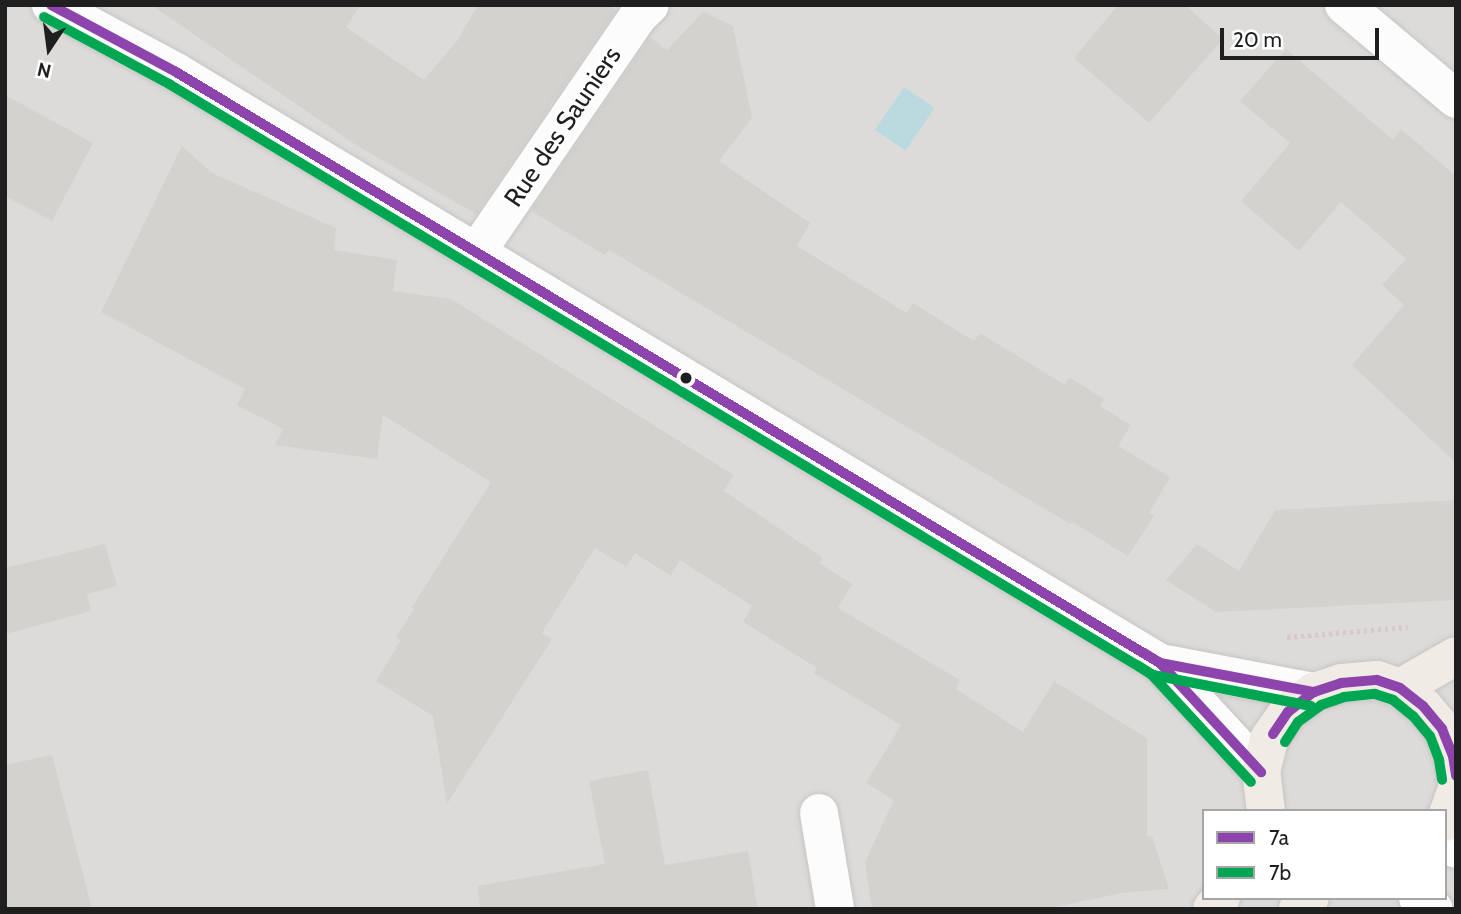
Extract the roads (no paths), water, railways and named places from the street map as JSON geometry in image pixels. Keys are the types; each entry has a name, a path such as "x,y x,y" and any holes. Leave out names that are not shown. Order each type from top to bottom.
{"main road":[{"path":"1400,688 1456,656"},
{"path":"1263,800 1269,739 1288,712 1314,692 1341,683 1377,680 1400,688 1423,706 1442,729 1453,756 1456,778"},
{"path":"1447,816 1456,791"}],"street":[{"path":"51,5 65,10 176,72 478,250 1160,663 1314,692"},
{"name":"Rue des Sauniers","path":"478,250 638,16 650,5"},
{"path":"1344,5 1456,99"},
{"path":"1160,663 1263,800"},
{"path":"819,813 835,909"}],"water":[{"path":"904,87 935,108 906,151 875,130"}]}
